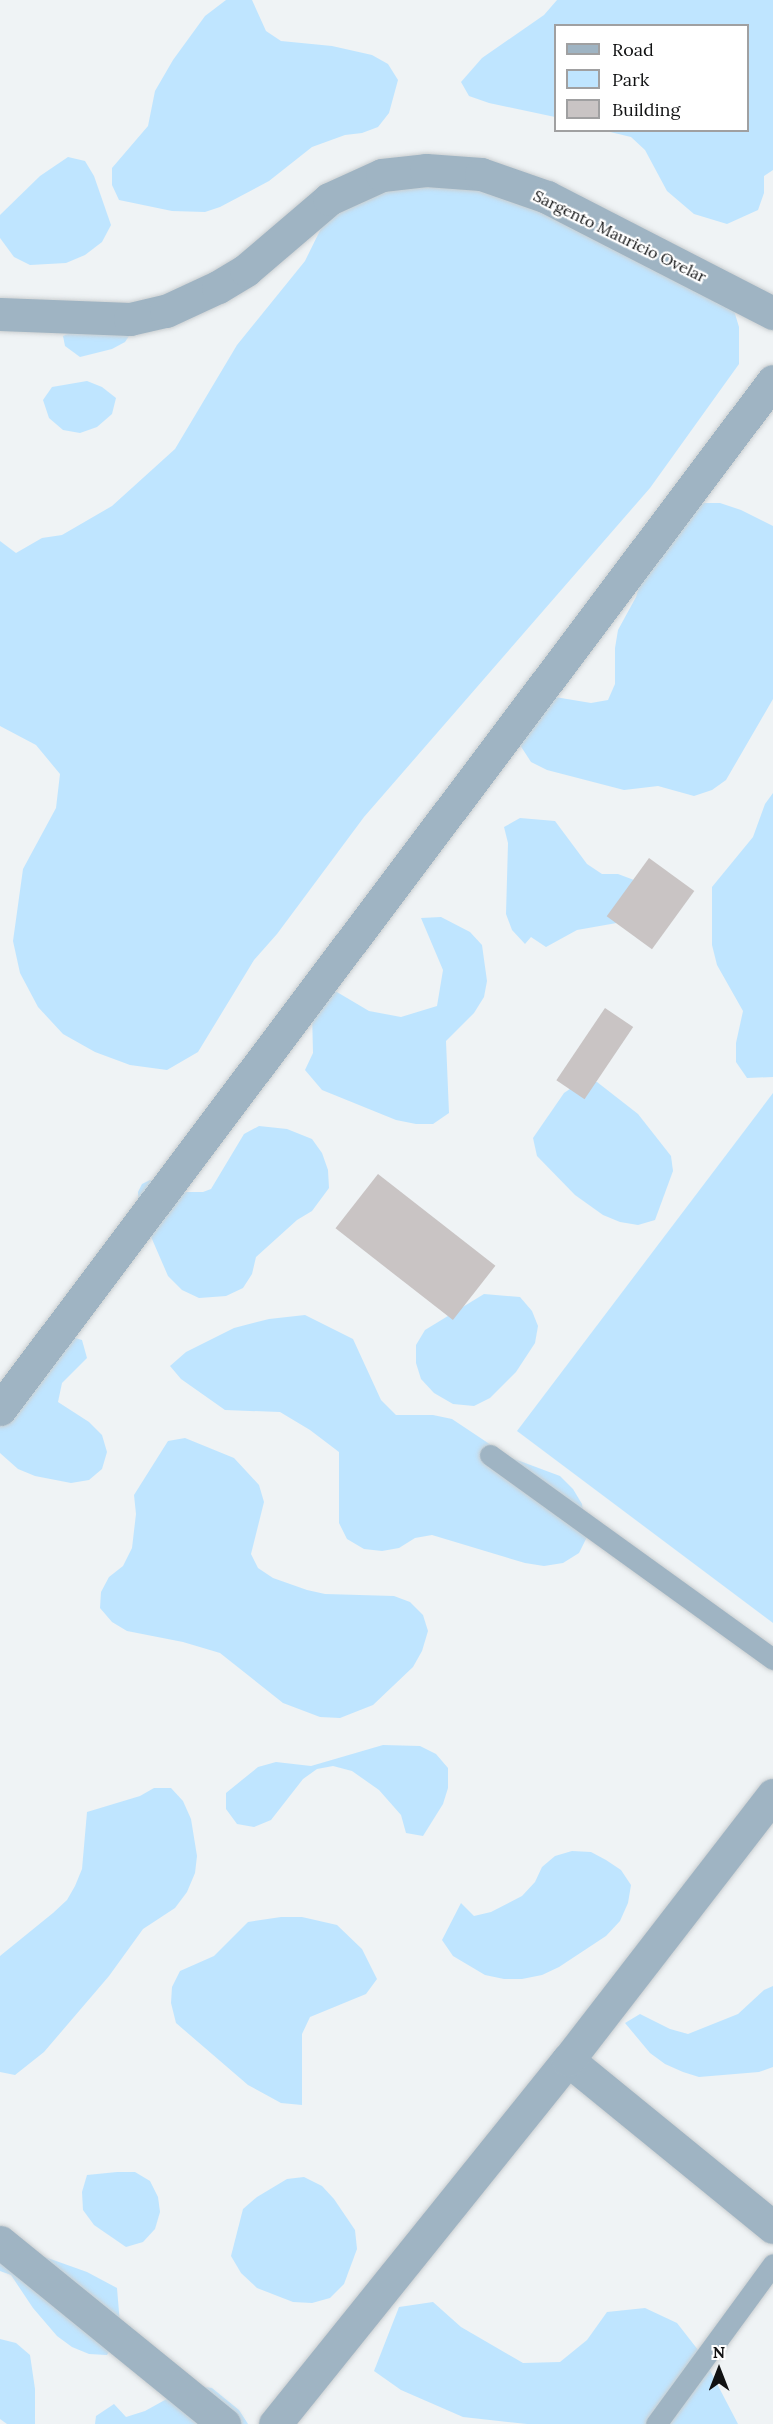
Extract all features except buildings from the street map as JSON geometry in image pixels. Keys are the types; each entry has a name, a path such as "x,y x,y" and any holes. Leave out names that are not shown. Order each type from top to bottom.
{"street":[{"name":"Sargento Mauricio Ovelar","path":"0,314 130,319 166,311 218,287 246,270 329,199 382,175 426,170 481,174 547,197 773,313"},
{"path":"0,1409 773,381"},
{"path":"275,2424 568,2060 773,1795"},
{"path":"568,2060 773,2228"},
{"path":"0,2242 224,2424"}],"lane":[{"path":"490,1455 773,1659"},
{"path":"657,2424 773,2264"}],"green space":[{"path":"226,0 252,0 266,31 281,41 332,46 372,55 388,64 398,80 389,113 378,127 362,133 345,135 312,147 269,181 220,207 205,212 172,211 119,200 112,185 112,168 148,126 155,91 173,60 205,16"},
{"path":"557,0 773,0 773,170 764,176 764,193 758,210 727,224 694,214 667,191 645,150 631,137 610,132 749,132 749,24 554,24 554,117 489,103 469,96 461,82 482,58 544,15"},
{"path":"68,157 85,161 94,176 111,225 102,242 85,255 66,263 30,265 14,257 0,238 0,215 40,176"},
{"path":"406,184 514,185 729,294 739,327 739,364 650,488 364,817 277,934 254,960 198,1052 167,1070 130,1065 95,1052 63,1034 38,1007 20,973 13,941 23,869 56,808 60,774 36,745 0,726 0,541 16,553 42,538 62,535 112,506 175,449 237,345 305,261 335,200"},
{"path":"72,332 131,333 125,342 112,349 80,357 65,346 63,336"},
{"path":"87,381 102,387 116,398 112,414 97,427 80,433 63,430 49,418 43,400 52,387"},
{"path":"704,503 720,503 741,510 773,526 773,699 726,780 712,790 694,796 658,786 624,790 547,770 531,762 520,745 516,727 555,697 591,703 608,700 615,684 615,648 618,630 636,597 641,580 688,507"},
{"path":"773,793 773,1077 747,1078 736,1062 736,1043 743,1011 717,965 712,945 712,887 753,837 765,804"},
{"path":"520,818 555,821 587,864 602,874 618,874 634,880 646,891 628,921 577,930 546,947 531,937 525,944 512,930 506,914 508,843 504,827"},
{"path":"441,917 470,932 482,945 487,981 484,997 474,1013 446,1041 449,1113 433,1124 416,1124 396,1120 322,1090 305,1070 313,1053 312,1013 320,982 369,1011 401,1017 437,1006 443,970 421,918"},
{"path":"580,1082 597,1082 638,1114 671,1156 673,1171 655,1220 638,1225 620,1222 603,1215 575,1195 537,1156 533,1138 564,1093"},
{"path":"773,1093 773,1623 517,1431"},
{"path":"259,1126 287,1129 312,1139 322,1153 328,1170 329,1188 312,1211 297,1220 256,1257 252,1274 243,1288 226,1296 199,1298 182,1290 168,1276 139,1209 138,1192 142,1184 150,1180 185,1192 203,1192 211,1189 244,1134"},
{"path":"484,1294 520,1297 532,1311 538,1326 535,1343 516,1372 490,1398 474,1406 453,1404 434,1393 421,1379 416,1363 416,1345 425,1330"},
{"path":"305,1315 353,1339 381,1400 396,1415 433,1415 452,1419 509,1457 560,1476 573,1489 582,1504 587,1537 579,1553 563,1563 544,1566 525,1563 432,1535 415,1538 399,1548 382,1551 364,1549 347,1539 339,1523 339,1452 310,1430 280,1412 225,1410 181,1379 170,1366 186,1352 234,1328 269,1319"},
{"path":"65,1335 82,1340 87,1358 62,1383 58,1402 89,1422 102,1435 107,1452 102,1469 89,1480 71,1483 35,1476 18,1469 0,1453 0,1399"},
{"path":"185,1438 234,1458 259,1485 264,1502 251,1554 258,1568 273,1578 325,1594 394,1596 410,1602 423,1615 428,1631 422,1651 413,1667 373,1705 340,1718 320,1717 283,1703 220,1653 183,1642 127,1631 112,1622 100,1608 101,1592 109,1577 123,1566 132,1548 136,1514 134,1495 168,1441"},
{"path":"383,1745 420,1746 436,1754 448,1768 448,1788 443,1804 423,1836 406,1833 401,1815 379,1790 352,1771 333,1766 317,1769 303,1779 271,1820 254,1827 237,1824 226,1809 226,1793 258,1767 276,1762 311,1766"},
{"path":"154,1788 171,1788 183,1801 191,1819 197,1856 195,1873 187,1892 175,1908 143,1929 109,1976 44,2052 15,2075 0,2072 0,1956 67,1900 82,1869 87,1812 140,1796"},
{"path":"572,1851 591,1852 606,1860 621,1870 631,1885 628,1903 620,1921 606,1936 559,1967 542,1975 522,1979 504,1979 485,1975 453,1956 442,1940 461,1903 474,1916 491,1912 522,1896 535,1882 542,1867 555,1856"},
{"path":"281,1917 302,1917 337,1925 362,1949 377,1979 366,1994 310,2017 302,2034 302,2105 281,2103 248,2085 176,2023 171,2003 172,1987 180,1971 214,1956 248,1922"},
{"path":"773,1986 773,2067 759,2072 699,2077 683,2072 665,2064 650,2053 625,2023 640,2014 670,2029 688,2034 738,2014 764,1990"},
{"path":"135,2172 150,2181 158,2197 160,2212 155,2229 143,2242 126,2247 94,2225 83,2210 82,2192 87,2175"},
{"path":"304,2177 322,2186 334,2199 355,2230 357,2249 344,2284 330,2298 312,2303 293,2302 257,2288 241,2273 231,2256 243,2209 257,2197 287,2179"},
{"path":"0,2241 87,2272 117,2288 120,2324 116,2341 107,2355 89,2354 72,2347 57,2336 33,2308 11,2275 0,2271"},
{"path":"433,2302 461,2327 523,2363 560,2362 587,2340 607,2312 645,2308 677,2323 702,2355 738,2424 527,2424 463,2417 401,2390 374,2371 399,2307"},
{"path":"0,2339 16,2343 30,2355 35,2389 35,2424 7,2424 0,2419"},
{"path":"192,2385 212,2388 239,2410 248,2424 95,2424 96,2416 114,2404 126,2417 145,2411"}]}
